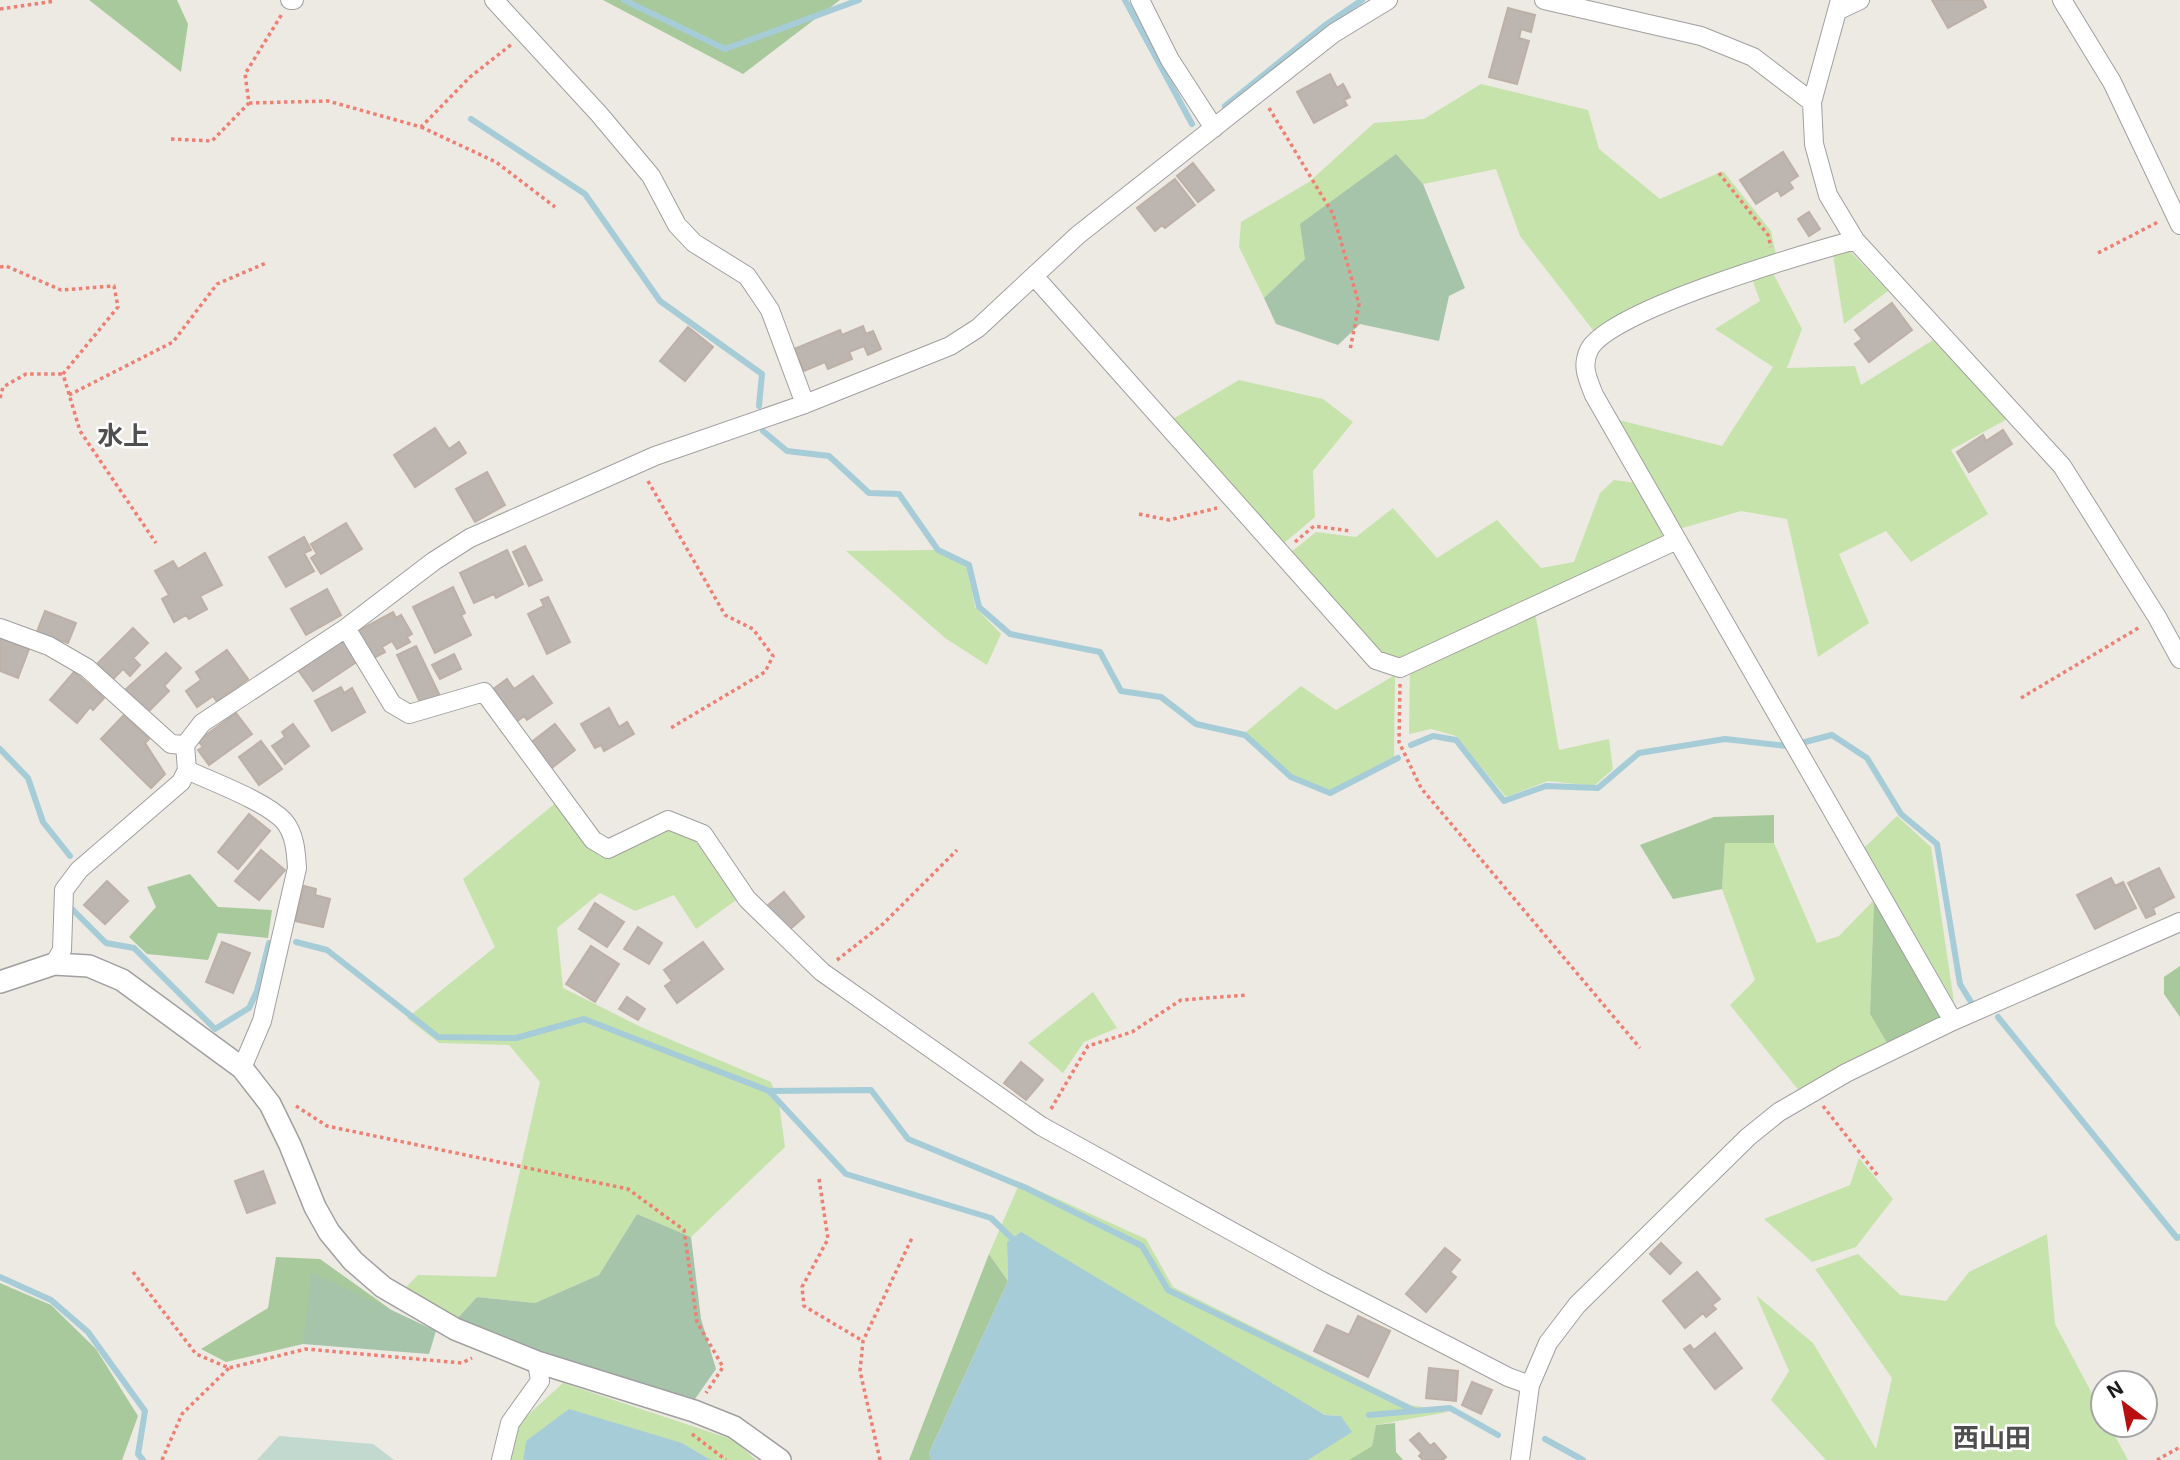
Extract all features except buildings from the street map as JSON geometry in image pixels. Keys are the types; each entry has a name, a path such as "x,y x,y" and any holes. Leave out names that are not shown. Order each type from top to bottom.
{"street":[{"path":"494,0 599,114 651,176 677,226 694,243 747,276 769,310 805,404"},
{"path":"1140,0 1170,60 1213,128"},
{"path":"54,964 62,950 64,890 79,870 181,782 187,769 185,746 202,723 346,628 434,561 470,538 638,464 805,404 950,346 978,328 1078,235 1213,128 1334,33 1388,0"},
{"path":"1544,0 1701,36 1753,57 1812,102"},
{"path":"1860,0 1839,5 1812,102 1814,144 1828,195 1855,240 2062,466 2157,617 2180,659"},
{"path":"2062,0 2112,82 2177,220"},
{"path":"1855,240 1775,262 1663,304 1613,330 1590,348 1584,369 1594,396 1954,1021"},
{"path":"1034,276 1376,660 1400,668 1677,540"},
{"path":"0,628 49,646 87,668 172,744 185,746"},
{"path":"346,628 393,704 409,714 484,692 593,840 608,849 668,820 703,834 747,899 822,972 1041,1126 1322,1281 1508,1377 1530,1385"},
{"path":"187,769 262,806 284,822 296,845 297,868 262,1021 242,1068"},
{"path":"1520,1460 1530,1385 1548,1343 1577,1305 1748,1138 1779,1112 1812,1091 1954,1021 2180,922"},
{"path":"0,982 54,964 89,966 121,980 242,1068 270,1104 290,1145 314,1207 329,1232 353,1261 383,1287 456,1329 537,1362 694,1411 734,1427 780,1460"},
{"path":"501,1460 510,1423 540,1381 537,1362"}],"path":[{"path":"248,103 245,74 291,0"},
{"path":"0,9 55,1"},
{"path":"421,127 470,78 524,34"},
{"path":"1259,92 1333,214 1359,304 1350,350"},
{"path":"170,139 212,141 248,103 328,101 421,127 496,162 555,207"},
{"path":"1719,173 1768,235 1775,262"},
{"path":"2098,253 2177,220"},
{"path":"69,395 173,342 217,284 266,262"},
{"path":"0,267 6,266 61,290 114,286 118,307 63,374"},
{"path":"0,398 3,387 26,374 63,374"},
{"path":"63,374 80,431 156,543"},
{"path":"638,464 725,615 753,629 773,656 765,672 669,729"},
{"path":"1139,514 1169,520 1236,503"},
{"path":"1281,553 1314,526 1350,531"},
{"path":"2021,698 2157,617"},
{"path":"1400,668 1399,742 1421,788 1640,1048"},
{"path":"822,972 883,924 957,850"},
{"path":"1041,1126 1088,1046 1132,1032 1181,1000 1248,995"},
{"path":"1812,1091 1878,1176"},
{"path":"289,1097 295,1106 327,1126 628,1189 684,1230 697,1322 723,1367 694,1411"},
{"path":"819,1179 828,1239 802,1287 804,1306 863,1341"},
{"path":"880,1460 860,1371 863,1341 912,1238"},
{"path":"133,1272 196,1354 229,1367"},
{"path":"162,1460 182,1414 229,1367 306,1349 463,1363 495,1345"},
{"path":"2157,1460 2180,1447"}],"green space":[{"path":"89,0 177,0 188,24 181,72"},
{"path":"603,0 840,0 743,74"},
{"path":"1481,84 1588,110 1599,149 1660,199 1723,171 1771,231 1776,255 1596,334 1520,236 1496,169 1423,184 1396,155 1305,259 1264,298 1239,247 1241,222 1309,182 1374,123 1424,119"},
{"path":"1396,154 1423,184 1465,288 1449,296 1439,341 1360,324 1338,345 1276,324 1264,298 1305,259 1300,224"},
{"path":"1849,250 1888,291 1844,324 1833,255"},
{"path":"1773,273 1802,329 1787,368 1855,366 1861,385 1933,340 2007,419 1951,450 1988,514 1911,562 1886,531 1839,554 1869,623 1818,657 1787,519 1741,511 1679,529 1615,419 1722,446 1773,367 1715,329 1760,301 1752,279"},
{"path":"1239,380 1323,399 1353,422 1313,471 1315,517 1284,543 1171,420"},
{"path":"1614,480 1637,483 1667,536 1402,659 1382,653 1290,553 1316,532 1356,537 1393,508 1437,558 1497,520 1541,568 1574,562 1600,493"},
{"path":"934,550 968,568 975,607 1001,634 987,665 945,638 846,551"},
{"path":"1535,612 1559,750 1609,739 1613,769 1594,786 1548,781 1506,797 1456,736 1431,729 1409,734 1410,670"},
{"path":"1395,675 1394,757 1330,790 1291,776 1246,732 1301,686 1336,710"},
{"path":"558,801 599,856 633,845 669,827 697,840 739,898 696,929 674,895 635,911 600,893 557,928 563,988 643,1028 771,1082 779,1104 785,1147 691,1237 637,1214 599,1275 535,1303 477,1297 456,1320 406,1287 418,1275 496,1277 540,1082 509,1045 439,1043 407,1018 495,947 463,879"},
{"path":"1774,815 1774,843 1725,843 1722,889 1673,899 1640,845 1714,817"},
{"path":"1897,816 1931,847 1954,1002 1864,848"},
{"path":"1725,843 1774,843 1817,943 1839,936 1874,900 1870,1014 1887,1043 1834,1069 1800,1092 1730,1005 1755,980 1722,889"},
{"path":"190,874 218,907 272,910 268,938 218,933 208,960 147,954 129,937 156,907 147,887"},
{"path":"1874,900 1941,1018 1887,1043 1870,1014"},
{"path":"2180,966 2180,1017 2164,994 2164,977"},
{"path":"1093,992 1117,1028 1084,1042 1063,1073 1028,1043"},
{"path":"1859,1158 1893,1199 1856,1247 1812,1262 1764,1219 1850,1185"},
{"path":"1020,1182 1146,1239 1173,1287 1410,1405 1448,1412 1376,1425 1372,1446 1349,1460 1308,1460 1351,1432 1341,1416 1326,1415 1007,1243 1008,1281 989,1254"},
{"path":"637,1214 691,1237 701,1319 716,1369 695,1399 537,1352 456,1320 477,1297 535,1303 599,1275"},
{"path":"2047,1234 2055,1324 2089,1388 2089,1439 2117,1439 2128,1460 1826,1460 1771,1400 1789,1371 1756,1295 1813,1343 1876,1449 1892,1378 1815,1269 1858,1254 1900,1295 1946,1301 1969,1272"},
{"path":"989,1254 1008,1281 929,1453 931,1460 909,1460"},
{"path":"276,1257 320,1259 390,1309 315,1331 303,1344 226,1362 201,1349 268,1308"},
{"path":"311,1272 436,1331 429,1354 303,1344"},
{"path":"0,1283 51,1305 96,1349 138,1416 122,1460 0,1460"},
{"path":"563,1383 734,1440 756,1460 711,1460 682,1443 526,1441 523,1460 507,1460 518,1424"},
{"path":"1395,1423 1396,1452 1403,1460 1349,1460 1372,1446 1376,1425"},
{"path":"279,1436 373,1444 394,1460 257,1460"}],"water":[{"path":"1021,1232 1325,1415 1341,1416 1352,1432 1308,1460 931,1460 929,1453 1008,1281 1007,1242"},
{"path":"569,1409 682,1443 711,1460 523,1460 526,1441"}],"waterway":[{"path":"624,0 725,49 859,0"},
{"path":"1125,0 1192,124"},
{"path":"1225,106 1324,26 1362,0"},
{"path":"471,119 585,194 660,301 762,374 759,406"},
{"path":"763,431 787,451 829,456 869,493 899,494 938,550 969,565 979,607 1010,634 1100,652 1121,691 1161,697 1196,724 1245,735 1291,777 1330,793 1398,758"},
{"path":"1805,742 1832,735 1867,758 1901,814 1937,844 1960,984 1971,1002"},
{"path":"1411,745 1433,736 1456,740 1504,801 1546,786 1598,788 1639,753 1725,739 1787,746"},
{"path":"0,749 28,778 43,822 70,856"},
{"path":"70,907 106,943 134,948 215,1029 249,1008 257,991 269,943"},
{"path":"296,942 327,950 438,1037 516,1038 584,1019 769,1091 846,1174 991,1218 1017,1243"},
{"path":"1998,1017 2177,1238 2180,1237"},
{"path":"769,1091 871,1090 908,1139 1026,1188 1142,1246 1168,1290 1415,1411"},
{"path":"0,1277 51,1300 88,1332 145,1411 138,1454 143,1460"},
{"path":"1369,1415 1450,1408 1498,1435"},
{"path":"1545,1439 1583,1460"}],"district":[{"name":"水上","path":"123,435"},
{"name":"西山田","path":"1992,1437"}]}
